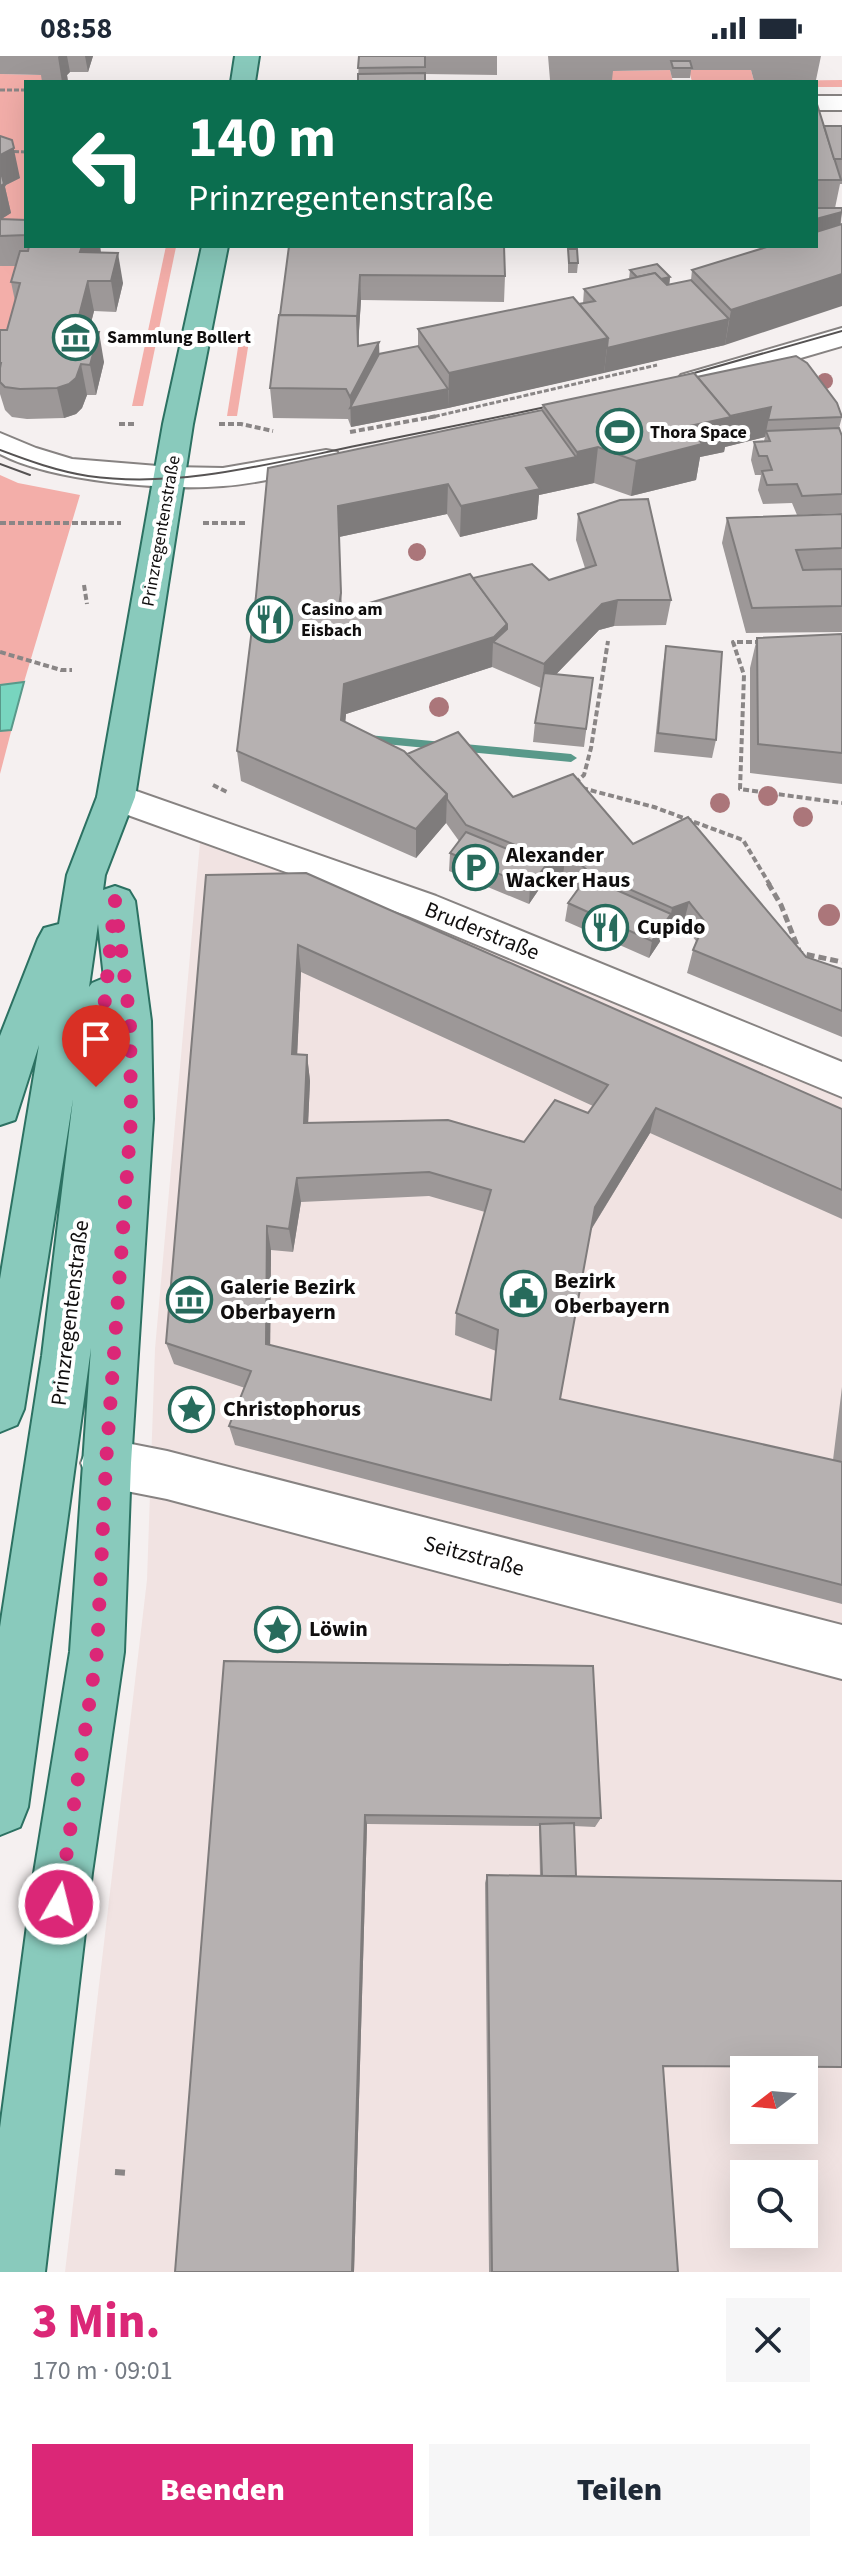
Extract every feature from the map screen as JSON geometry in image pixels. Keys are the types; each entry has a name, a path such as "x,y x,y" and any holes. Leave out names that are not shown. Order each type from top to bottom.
{"main road":[{"path":"243,80 247,56"},
{"name":"Prinzregentenstraße","path":"0,1409 30,1240 101,888 170,476 215,248"},
{"path":"0,1107 24,1025 101,888"},
{"path":"13,2272 63,1873 97,1652 106,1463 131,1119 130,1021 101,888"},
{"name":"Prinzregentenstraße","path":"0,1807 66,1356 101,888"}],"street":[{"path":"818,103 842,103"},
{"path":"661,376 835,339 842,369"},
{"path":"0,442 54,464 110,472 223,477 348,444"},
{"name":"Bruderstraße","path":"114,807 422,906 842,1080"},
{"name":"Seitzstraße","path":"106,1463 167,1475 842,1652"}],"path":[{"path":"0,90 24,90"},
{"path":"0,151 24,152"},
{"path":"348,444 429,418 661,376"},
{"path":"241,424 278,433"},
{"path":"0,522 94,523"},
{"path":"84,585 87,604"},
{"path":"608,641 591,748 584,775 572,786 654,807 743,840 781,905 800,953 842,962"},
{"path":"764,642 733,642 744,675 740,789 842,803"},
{"path":"0,652 61,670 72,670"},
{"path":"115,2172 129,2173"}],"shaded area":[{"path":"670,70 672,80 565,80 611,71"},
{"path":"689,70 751,70 754,80 692,80"},
{"path":"0,74 48,75 44,80 24,80 24,240 0,240 0,201 6,185 20,177 0,166"},
{"path":"818,80 842,80 842,87 818,87"},
{"path":"166,248 176,248 143,406 132,406"},
{"path":"0,265 38,265 0,383"},
{"path":"240,335 250,335 237,416 227,416"},
{"path":"0,475 18,483 80,495 0,774"},
{"path":"24,682 11,730 0,731 0,685"},
{"path":"201,831 842,1086 842,2272 65,2272 147,1580 155,1349"}],"building":[{"path":"359,56 425,56 425,67 358,68"},
{"path":"671,61 690,61 692,68 673,68"},
{"path":"425,73 425,80 358,80 358,74"},
{"path":"818,107 841,180 818,180"},
{"path":"824,126 842,126 842,159 834,159"},
{"path":"0,136 12,140 14,148 0,155"},
{"path":"818,208 842,208 842,212 818,218"},
{"path":"0,219 24,220 24,235 0,236"},
{"path":"842,224 842,274 731,310 692,270 764,248 818,248 818,231"},
{"path":"29,248 81,248 80,252 118,253 111,281 88,281 75,331 99,332 90,365 81,364 76,378 57,388 20,389 5,387 0,382 0,330 7,330 20,283 11,282 20,251 28,251"},
{"path":"289,248 504,248 505,276 360,275 357,320 357,316 280,315"},
{"path":"568,249 577,249 578,263 569,263"},
{"path":"657,264 670,277 661,279 655,273 637,277 630,270"},
{"path":"655,273 667,285 691,280 729,319 607,348 608,338 579,304 595,301 584,289"},
{"path":"573,297 608,338 449,373 418,329"},
{"path":"279,315 357,316 358,346 379,342 350,397 346,389 270,388"},
{"path":"418,346 448,389 350,408 379,354"},
{"path":"796,356 807,363 837,403 842,417 768,420 771,407 730,416 697,377"},
{"path":"694,373 731,417 690,426 702,444 636,461 598,447 577,452 543,405"},
{"path":"542,410 576,457 526,468 540,489 461,506 448,484 338,506 341,593 338,612 470,574 507,624 494,637 344,684 341,720 404,751 447,794 416,829 237,751 268,468"},
{"path":"839,428 842,436 842,494 802,496 797,484 767,485 762,471 772,470 767,456 759,456 754,442 770,441 766,431"},
{"path":"648,499 671,600 618,600 602,604 544,664 493,642 507,629 507,624 473,578 532,564 549,580 596,565 578,514 620,500"},
{"path":"842,514 842,548 796,550 803,570 842,569 842,606 752,608 727,518"},
{"path":"842,634 842,753 758,744 757,638"},
{"path":"666,646 722,652 716,740 658,733"},
{"path":"544,673 593,678 586,729 535,723"},
{"path":"458,732 513,797 573,774 633,844 688,817 806,957 842,969 842,1011 693,950 705,922 689,902 672,908 588,871 566,851 547,858 466,825 447,799 447,794 407,754"},
{"path":"466,832 546,865 530,887 450,853"},
{"name":"Bezirk Oberbayern","path":"306,873 842,1109 842,1190 656,1108 595,1207 560,1399 842,1462 842,1585 229,1426 251,1371 166,1343 206,875","holes":["298,945 608,1085 588,1113 555,1100 524,1142 448,1120 304,1123 307,1055 292,1054","429,1172 491,1190 456,1313 498,1330 491,1400 266,1344 267,1226 289,1229 297,1178"]},
{"path":"587,877 671,914 652,941 568,903"},
{"path":"224,1661 593,1666 601,1818 365,1815 352,2272 175,2272"},
{"path":"574,1823 576,1876 542,1876 540,1824"},
{"path":"487,1875 842,1881 842,2067 818,2067 818,2056 730,2056 730,2066 663,2066 678,2272 492,2272"}],"waterway":[{"path":"368,739 571,758"}],"tram line":[{"path":"673,379 842,331"},
{"path":"0,450 88,476 122,479 191,477 259,466 564,403"},
{"path":"0,464 30,475"}],"place":[{"name":"Sammlung Bollert","path":"76,337"},
{"name":"Thora Space","path":"619,432"},
{"name":"Casino am Eisbach","path":"270,619"},
{"name":"Alexander Wacker Haus","path":"475,868"},
{"name":"Cupido","path":"606,927"},
{"name":"Bezirk Oberbayern","path":"523,1294"},
{"name":"Galerie Bezirk Oberbayern","path":"189,1300"},
{"name":"Christophorus","path":"192,1409"},
{"name":"Löwin","path":"278,1629"}],"route":[{"path":"59,1904 97,1652 106,1463 131,1119 130,1021 115,901 96,1087"}]}
